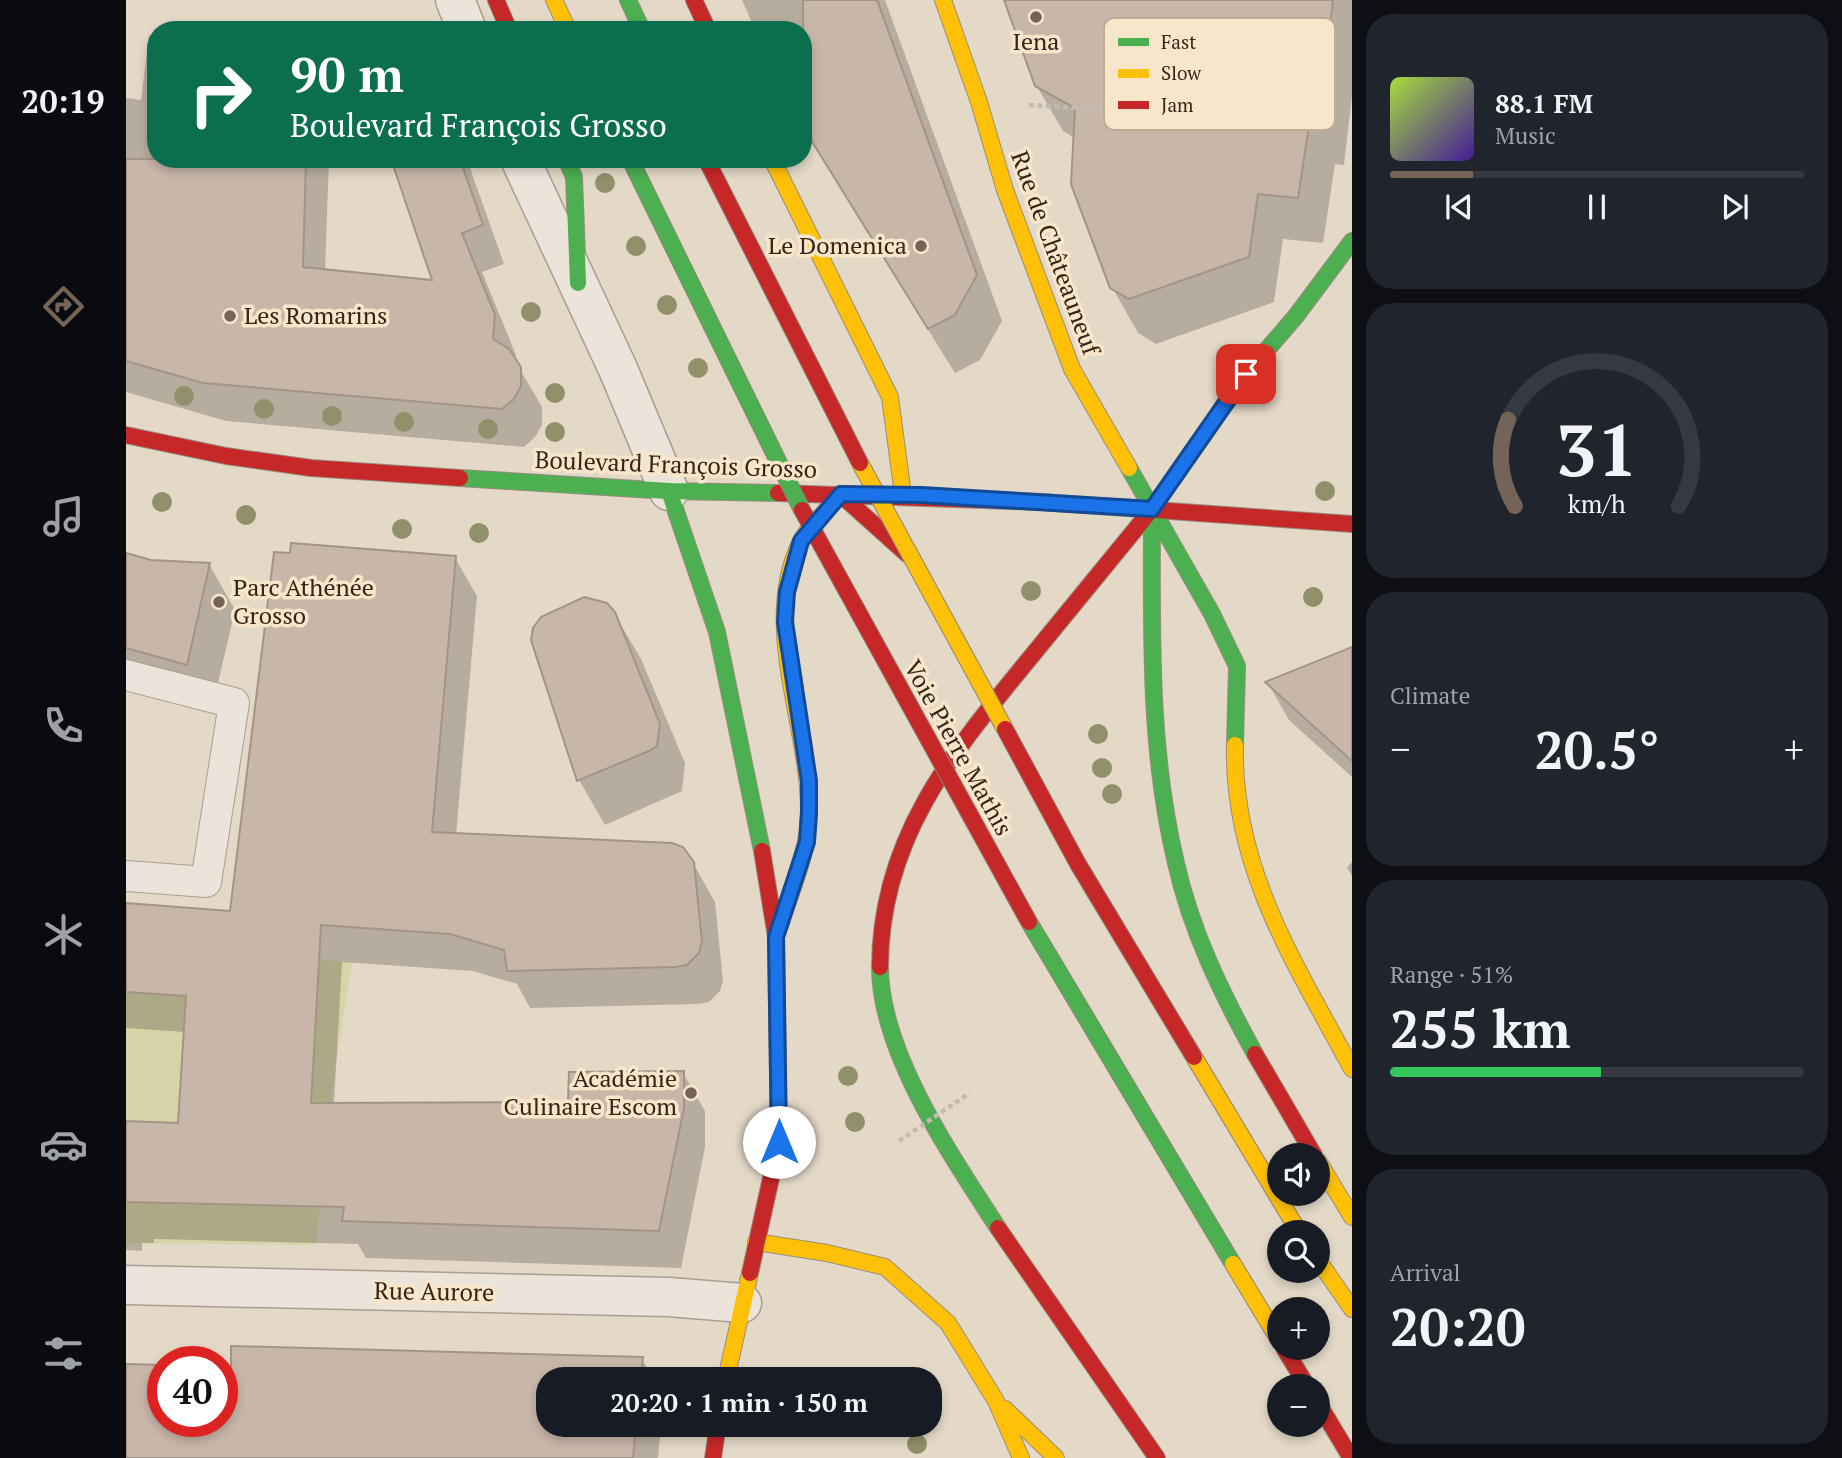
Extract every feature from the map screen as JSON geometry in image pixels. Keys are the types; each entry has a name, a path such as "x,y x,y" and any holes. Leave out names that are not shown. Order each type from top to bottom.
{"main road":[{"path":"496,0 505,21"},
{"path":"554,0 564,21"},
{"path":"628,0 638,21"},
{"path":"694,0 704,21"},
{"name":"Rue de Châteauneuf","path":"943,0 979,102 1005,190 1072,369 1212,614 1237,666 1235,754 1240,810 1254,869 1274,926 1352,1069"},
{"path":"570,168 574,177 578,283"},
{"name":"Voie Pierre Mathis","path":"633,168 785,479 1012,894 1267,1320"},
{"name":"Voie Pierre Mathis","path":"711,168 840,426 1078,864 1291,1220"},
{"path":"777,168 871,353 890,397 902,495"},
{"path":"1157,1458 1018,1259 930,1122 888,1021 880,973 880,931 889,884 904,842 954,751 1152,509 1246,374 1296,316 1352,241"},
{"name":"Boulevard François Grosso","path":"126,435 226,457 311,468 669,491 902,495 1152,509 1352,524"},
{"path":"669,491 717,632 769,883 776,937 779,1142 729,1367"},
{"path":"776,937 807,842 809,812 809,781 785,622 787,592 801,541 841,494 948,591 968,630 971,680 968,691"},
{"path":"1152,509 1155,715 1164,810 1190,912 1217,983 1252,1053 1307,1143"},
{"path":"954,751 963,715"},
{"path":"1330,1181 1352,1217"},
{"path":"757,1242 827,1253 885,1267 948,1323 996,1401 1021,1458"},
{"path":"1330,1277 1352,1309"},
{"path":"996,1401 1056,1458"},
{"path":"1330,1423 1351,1458"},
{"path":"713,1458 716,1437"}],"street":[{"path":"455,0 463,21"},
{"path":"524,168 669,491"},
{"name":"Rue Aurore","path":"126,1285 668,1297 742,1303"}],"lane":[{"path":"126,675 234,703 206,882 126,876"}],"path":[{"path":"979,102 1104,109"},
{"path":"899,1141 970,1093"}],"shaded area":[{"path":"126,945 352,962 334,1075 316,1245 126,1243"}],"building":[{"path":"803,0 877,0 977,275 955,315 928,329 812,142 812,21 803,21"},
{"path":"1004,0 1333,0 1331,18 1104,18 1104,130 1308,130 1298,198 1258,194 1249,257 1129,299 1110,288 1071,184 1075,108 1035,86"},
{"path":"126,159 147,159 147,168 306,168 303,267 432,280 394,168 463,168 483,225 462,233 495,315 493,339 509,349 521,367 521,386 514,399 502,409 203,383 126,361"},
{"path":"291,543 456,556 432,832 672,843 683,847 694,862 702,942 699,953 687,965 675,967 507,971 504,950 450,934 321,925 311,1103 568,1102 569,1072 684,1071 684,1108 659,1231 342,1221 344,1207 126,1202 126,1121 178,1123 186,996 126,992 126,903 230,911 274,552 290,553"},
{"path":"126,553 151,560 210,563 187,665 126,648"},
{"path":"584,597 607,603 615,612 660,724 657,746 577,781 531,640 533,628 541,617"},
{"path":"1352,647 1352,761 1265,682"},
{"path":"238,1346 643,1357 642,1367 536,1367 536,1437 635,1437 633,1458 126,1458 126,1364 147,1365 147,1437 238,1437"}],"traffic: fast":[{"path":"628,0 638,21"},
{"path":"570,168 574,177 578,283"},
{"path":"634,168 802,510"},
{"path":"1152,509 1246,374 1296,316 1352,241"},
{"path":"1129,468 1212,614 1237,666 1235,745"},
{"path":"460,478 669,491 778,493"},
{"path":"669,491 717,632 762,851"},
{"path":"1152,509 1156,731 1167,819 1190,913 1219,985 1255,1054"},
{"path":"1029,922 1233,1264"},
{"path":"880,967 883,1000 905,1069 941,1137 998,1228"}],"traffic: slow":[{"path":"554,0 564,21"},
{"path":"943,0 979,102 1005,190 1072,369 1129,468"},
{"path":"776,168 890,397 903,495"},
{"path":"860,463 1005,729"},
{"path":"780,925 803,855 809,811 807,778 786,640 785,606 790,573 801,541 832,504"},
{"path":"1235,745 1237,790 1244,833 1256,874 1290,953 1352,1069"},
{"path":"1194,1057 1292,1220"},
{"path":"1330,1181 1352,1217"},
{"path":"756,1242 827,1253 885,1267 948,1323 996,1401 1021,1458"},
{"path":"1233,1264 1267,1320"},
{"path":"729,1367 750,1273"},
{"path":"1330,1277 1352,1309"},
{"path":"1005,1409 1056,1458"}],"traffic: jam":[{"path":"496,0 505,21"},
{"path":"694,0 704,21"},
{"path":"711,168 860,463"},
{"path":"126,435 226,456 311,468 460,478"},
{"path":"778,493 1042,502 1352,524"},
{"path":"840,494 907,554"},
{"path":"880,967 883,921 893,878 907,837 926,799 1001,693 1152,509"},
{"path":"802,510 1029,922"},
{"path":"1005,729 1078,864 1194,1057"},
{"path":"750,1273 779,1142 776,937 762,851"},
{"path":"1255,1054 1307,1143"},
{"path":"998,1228 1157,1458"},
{"path":"1291,1360 1300,1374"},
{"path":"1330,1423 1351,1458"},
{"path":"713,1458 716,1437"}],"place":[{"name":"Iena","path":"1036,17"},
{"name":"Le Domenica","path":"921,246"},
{"name":"Les Romarins","path":"230,316"},
{"name":"Parc Athénée Grosso","path":"219,602"},
{"name":"Académie Culinaire Escom","path":"691,1093"}],"route":[{"path":"779,1142 776,937 807,842 809,812 809,781 785,622 787,592 801,541 841,494 921,495 1152,509 1246,374"}]}
